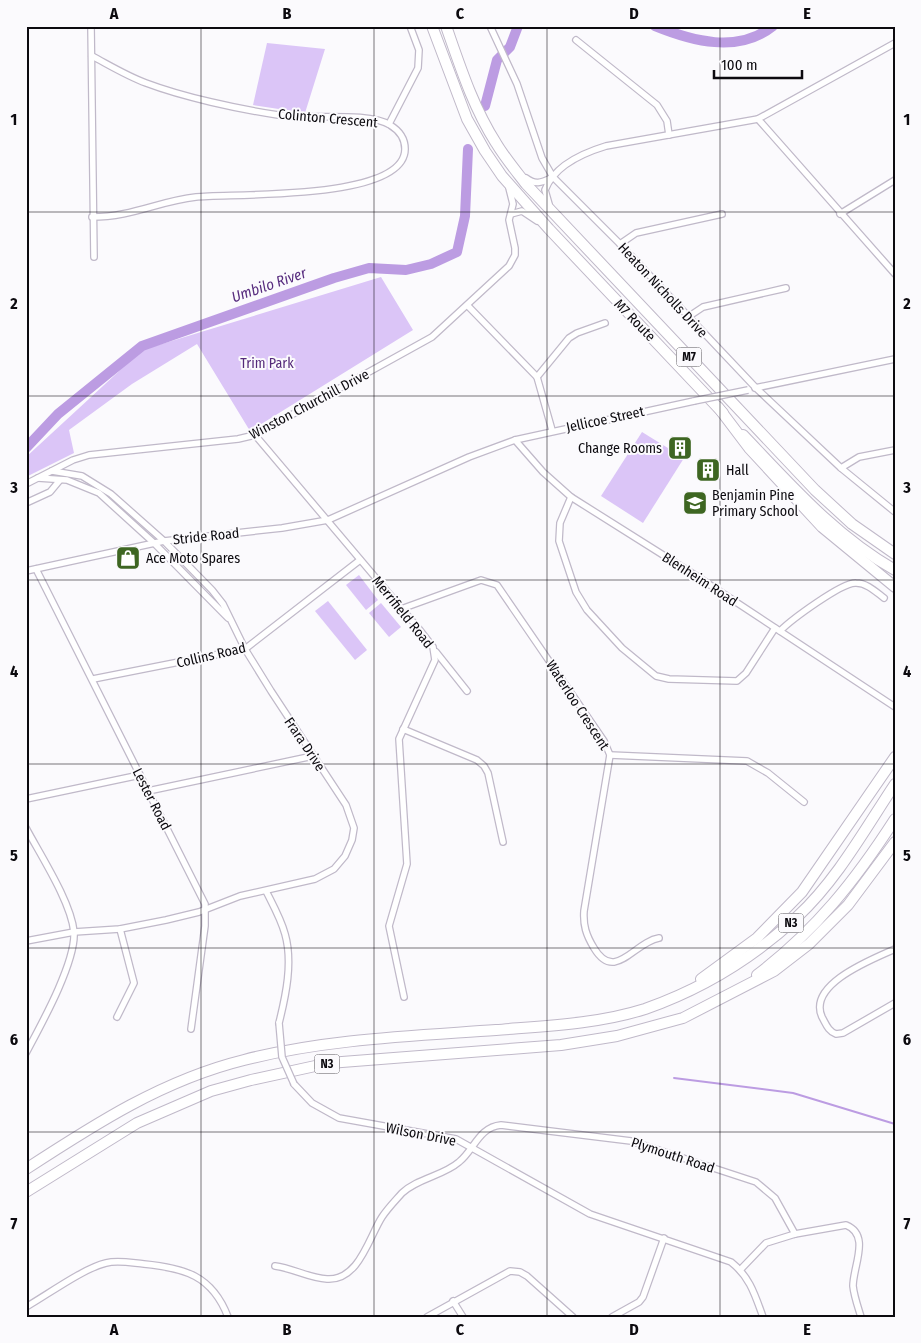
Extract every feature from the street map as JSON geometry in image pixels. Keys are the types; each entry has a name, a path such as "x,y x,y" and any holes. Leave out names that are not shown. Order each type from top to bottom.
{"highway":[{"name":"M7 Route","path":"432,26 456,95 475,134 506,181 549,230 835,528 876,559 895,570"},
{"name":"M7 Route","path":"446,26 468,89 496,144 516,171 815,490 852,524 895,554"},
{"path":"718,407 749,448 822,527 895,587"},
{"path":"867,799 895,750"},
{"path":"642,1010 690,985 757,938 808,885 895,757"},
{"name":"N3","path":"26,1169 131,1104 185,1079 242,1060 277,1052 328,1045 558,1025 642,1010 689,992 731,969 768,943 799,916 825,886 854,847 895,784"},
{"name":"N3","path":"26,1192 146,1119 211,1091 250,1080 329,1063 447,1056 561,1046 617,1036 683,1018 734,992 790,949 812,928 860,872 895,819"},
{"path":"734,992 774,971 809,944 848,905 895,842"}],"street":[{"path":"91,26 94,257"},
{"path":"389,124 418,68 419,50 410,26"},
{"name":"Heaton Nicholls Drive","path":"490,26 517,84 535,141 553,177 620,244 756,388 841,468 895,512"},
{"path":"576,40 657,105 667,122 668,135"},
{"path":"560,220 545,194 546,187 553,177 568,164 590,151 606,146 758,120 895,43"},
{"name":"Colinton Crescent","path":"92,56 157,87 248,109 291,117 351,118 389,124 403,137 404,157 399,166 381,178 315,191 194,197 119,216 92,217"},
{"path":"758,120 895,274"},
{"path":"516,171 536,184 553,177"},
{"path":"840,214 895,180"},
{"name":"Winston Churchill Drive","path":"26,484 73,460 89,456 238,439 256,435 432,337 468,306 513,261 515,248 509,220 513,199 506,181"},
{"path":"511,214 522,211 549,230"},
{"path":"620,244 636,233 722,214"},
{"path":"688,317 703,307 786,288"},
{"path":"468,306 537,377 552,430"},
{"path":"537,377 569,338 577,333 605,323"},
{"name":"Jellicoe Street","path":"328,520 469,457 515,440 552,430 895,359"},
{"name":"Merrifield Road","path":"256,435 436,652 436,660 402,729 399,749 407,864 389,926 404,997"},
{"name":"Blenheim Road","path":"515,440 543,472 571,497 778,629 895,707"},
{"path":"841,468 859,457 895,450"},
{"path":"73,460 72,469 76,474"},
{"name":"Frara Drive","path":"52,471 76,474 93,480 164,541 212,590 245,650 346,804 354,828 352,840 345,856 334,869 315,879 266,891"},
{"name":"Frara Drive","path":"38,478 84,485 99,493 154,543 230,620"},
{"path":"26,504 50,492 60,480"},
{"path":"571,497 558,533 576,592 587,610 622,648 656,676 669,680 737,681 746,673 778,629 847,584 860,583 884,598"},
{"name":"Stride Road","path":"26,571 164,541 282,528 328,520"},
{"name":"Collins Road","path":"93,679 245,650 360,560"},
{"name":"Lester Road","path":"36,568 206,909"},
{"name":"Waterloo Crescent","path":"401,609 481,580 497,585 604,741 610,755 593,851 583,924 587,937 597,953 606,961 612,963 619,962 651,939 659,938"},
{"path":"436,652 467,691"},
{"path":"402,729 477,760 484,766 488,773 503,842"},
{"path":"610,755 747,761 768,773 804,802"},
{"path":"148,791 313,756"},
{"path":"26,799 140,775"},
{"path":"26,828 72,918 74,932 74,942 68,962 26,1053"},
{"path":"26,941 74,932 120,929 206,909 226,900 266,891"},
{"name":"Wilson Drive","path":"266,891 285,934 287,952 286,995 279,1023 282,1057 294,1084 312,1103 339,1118 445,1136 471,1147 590,1214 721,1257 741,1269"},
{"path":"190,1029 206,909"},
{"path":"117,1017 134,983 120,929"},
{"path":"895,949 850,970 838,978 822,997 820,1011 827,1027 836,1034 843,1033 895,1003"},
{"name":"Plymouth Road","path":"275,1266 326,1279 340,1277 356,1263 382,1218 404,1192 413,1185 454,1166 464,1158 471,1147 490,1128 501,1125 620,1138 640,1143 764,1187 775,1198 795,1234"},
{"path":"763,1317 751,1285 741,1269 766,1243 795,1234 843,1224 854,1230 860,1238 853,1286 861,1317"},
{"path":"612,1317 639,1302 644,1297 664,1238"},
{"path":"26,1307 96,1266 118,1262 184,1270 220,1298 228,1317"},
{"path":"427,1317 501,1274 510,1271 520,1272 573,1317"},
{"path":"453,1301 462,1317"}],"green space":[{"path":"267,43 325,49 305,113 253,105"},
{"name":"Trim Park","path":"381,277 413,330 250,431 197,344 132,384 69,430 74,453 26,477 26,457 142,350"},
{"path":"642,432 684,458 643,523 601,496"},
{"path":"359,575 378,600 366,610 346,585"},
{"path":"328,601 367,650 355,660 315,611"},
{"path":"381,603 401,627 389,637 369,613"}],"waterway":[{"name":"Umbilo River","path":"485,106 497,60 510,47 518,26"},
{"name":"Umbilo River","path":"655,26 684,36 715,42 745,40 759,35 773,26"},
{"name":"Umbilo River","path":"26,448 58,414 142,346 334,278 369,268 406,270 431,264 457,252 465,216 468,149"},
{"path":"674,1078 793,1093 895,1124"}],"place":[{"name":"Change Rooms","path":"680,448"},
{"name":"Hall","path":"708,470"},
{"name":"Benjamin Pine Primary School","path":"695,503"},
{"name":"Ace Moto Spares","path":"128,558"}]}
